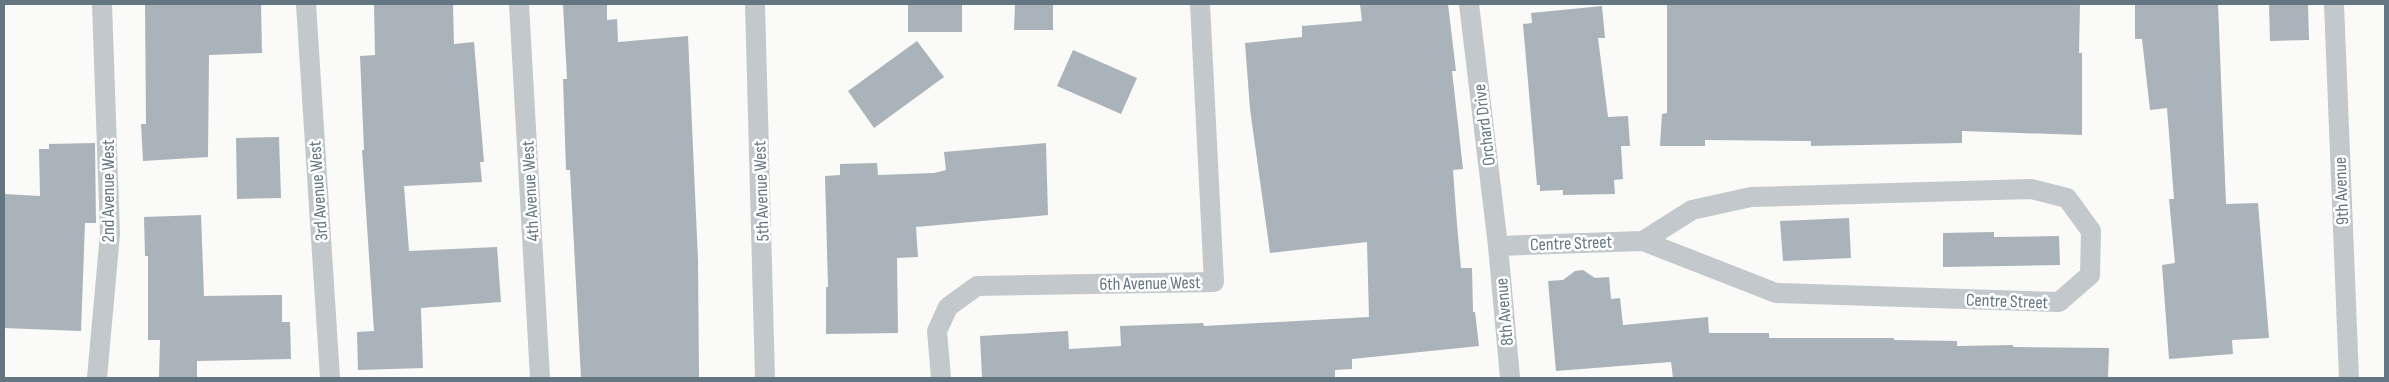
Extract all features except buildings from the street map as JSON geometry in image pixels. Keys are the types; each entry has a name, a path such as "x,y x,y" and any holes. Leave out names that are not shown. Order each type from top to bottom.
{"lane":[{"name":"2nd Avenue West","path":"97,378 110,234 102,4"},
{"name":"3rd Avenue West","path":"306,4 330,378"},
{"name":"4th Avenue West","path":"519,4 540,378"},
{"name":"5th Avenue West","path":"754,4 766,378"},
{"name":"6th Avenue West","path":"941,378 937,331 948,307 978,286 1214,282 1200,4"},
{"name":"Orchard Drive","path":"1469,4 1498,246"},
{"name":"9th Avenue","path":"2334,4 2349,378"},
{"name":"Centre Street","path":"1498,246 1643,241 1776,293 2060,302 2090,275 2091,231 2067,198 2031,189 1750,198 1692,210 1643,241"},
{"name":"8th Avenue","path":"1498,246 1510,378"}]}
